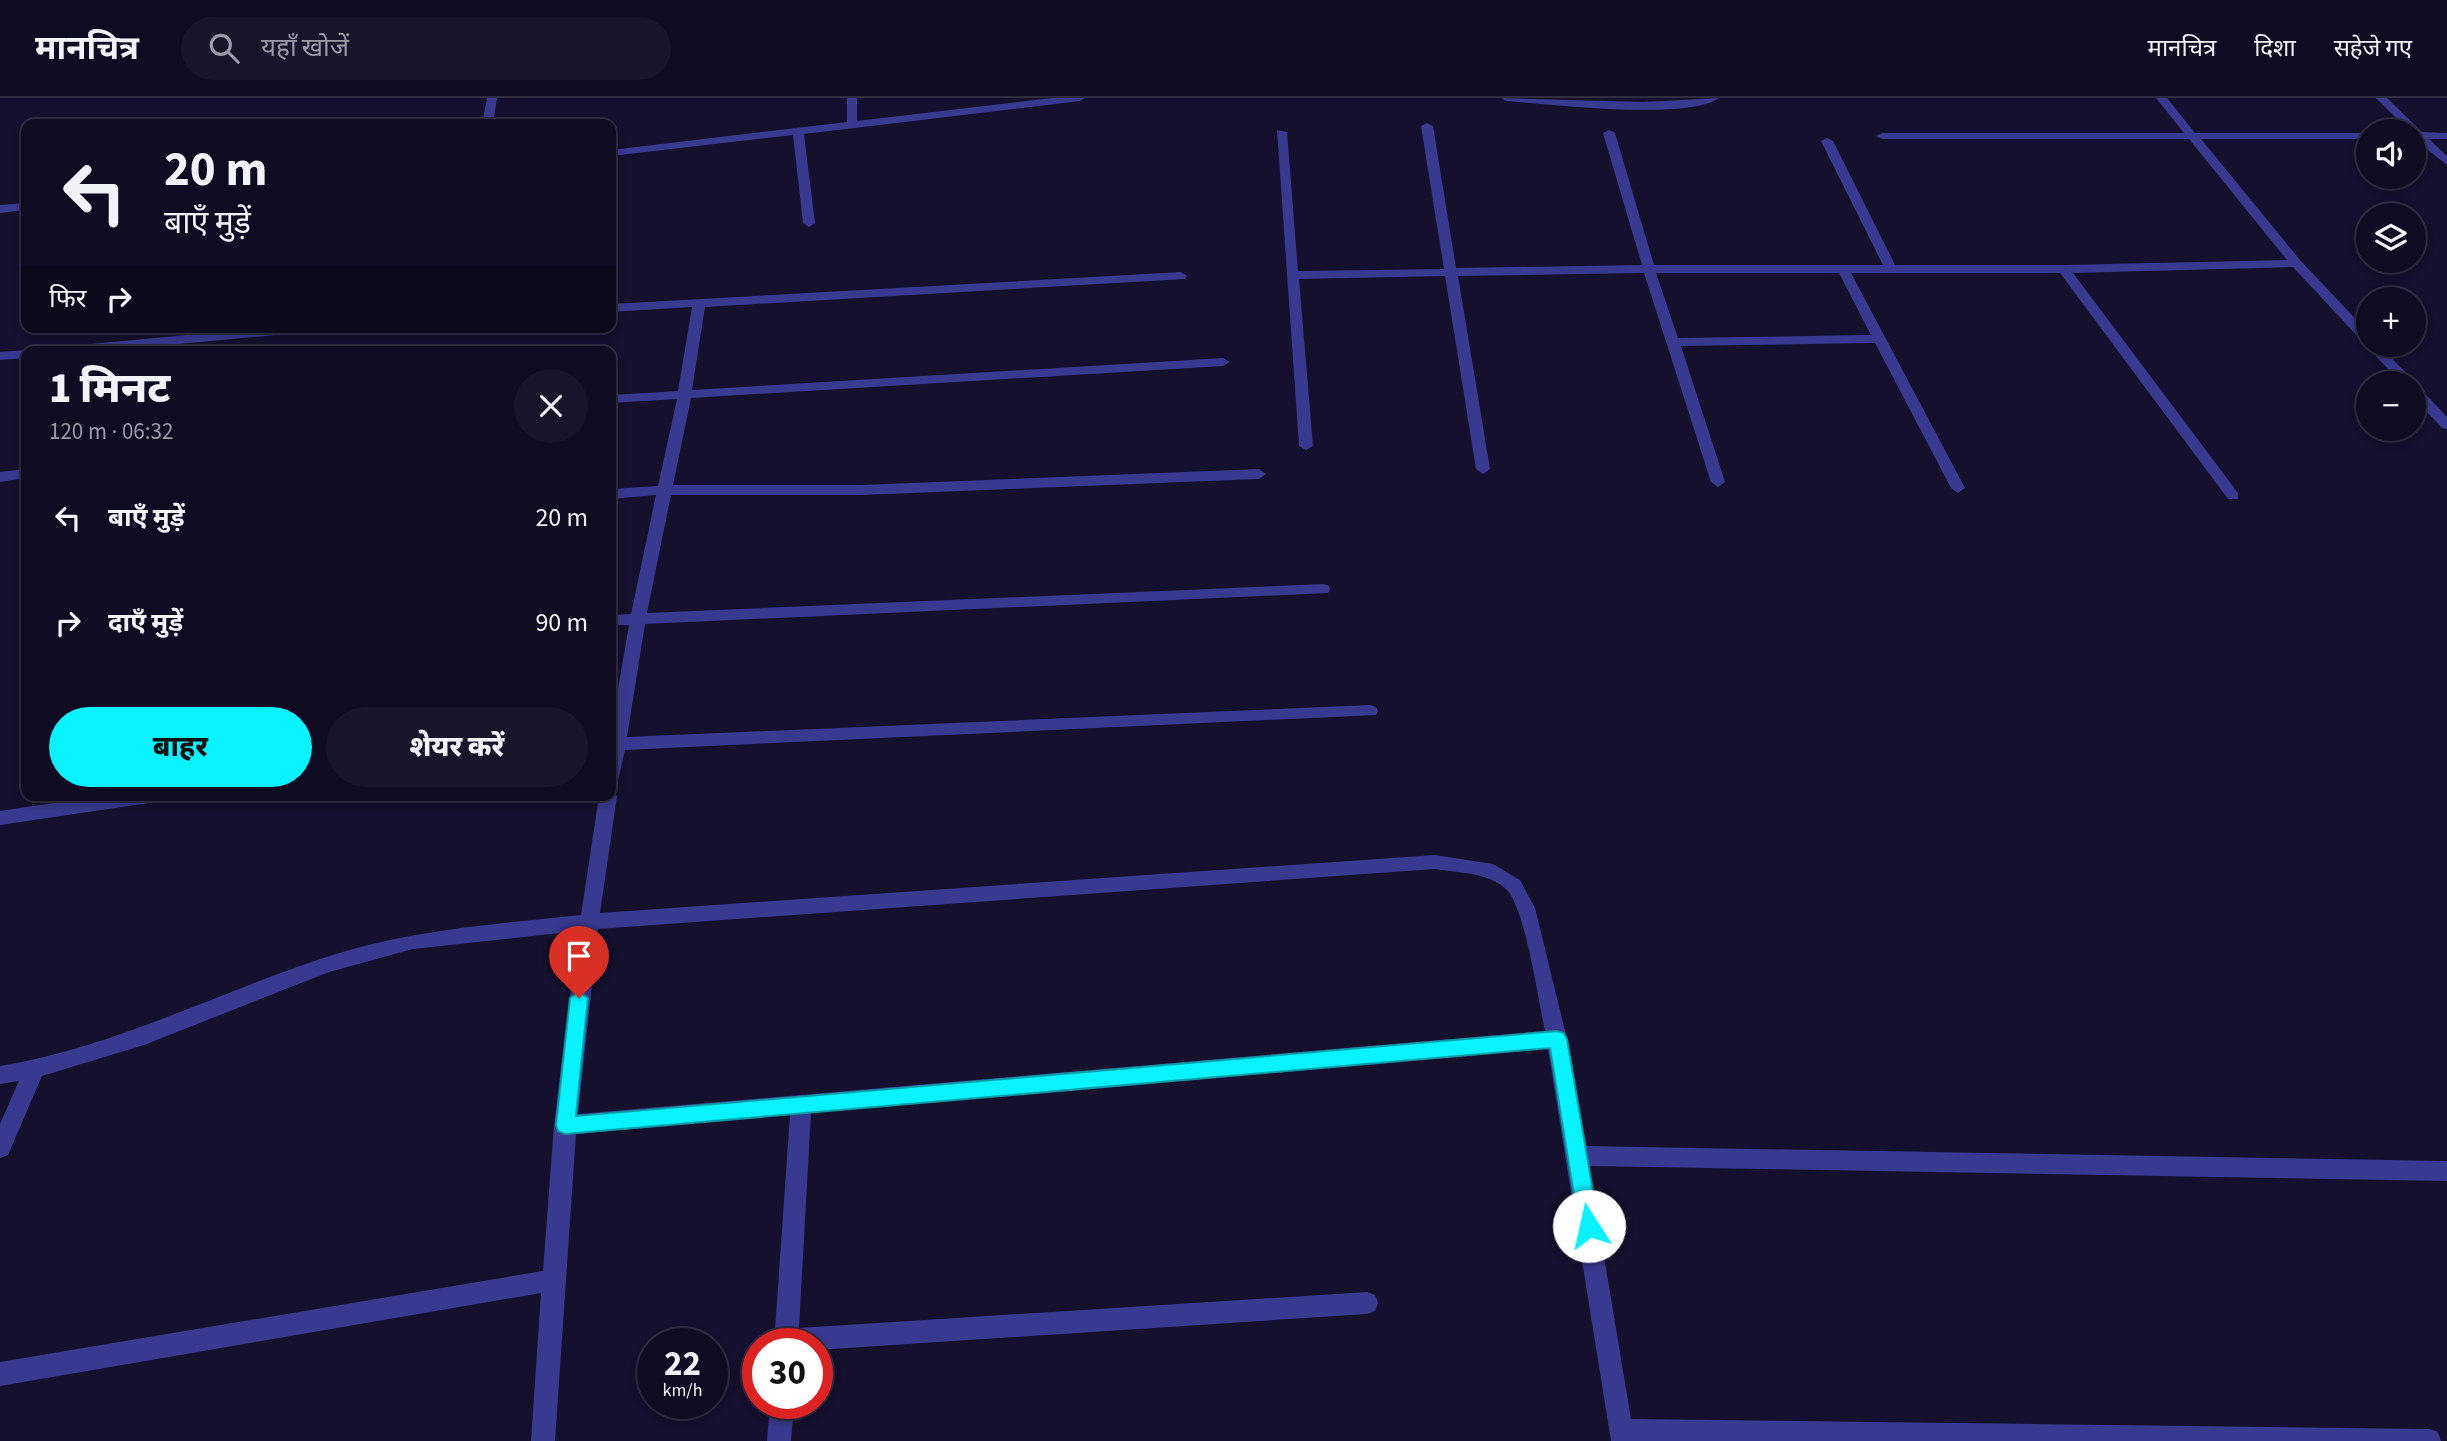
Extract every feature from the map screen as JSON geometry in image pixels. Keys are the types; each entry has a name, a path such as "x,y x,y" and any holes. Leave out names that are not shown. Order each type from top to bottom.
{"street":[{"path":"489,119 492,98"},
{"path":"852,98 852,126"},
{"path":"616,152 852,126 992,104 1080,98"},
{"path":"1506,98 1690,104 1714,98"},
{"path":"2161,98 2296,263 2356,327"},
{"path":"2381,98 2401,119"},
{"path":"1427,126 1483,468"},
{"path":"798,132 809,223"},
{"path":"1281,132 1306,446"},
{"path":"1609,133 1648,270 1717,482"},
{"path":"1882,136 2356,135"},
{"path":"2426,135 2447,136"},
{"path":"1827,141 1891,269"},
{"path":"2426,144 2447,162"},
{"path":"0,209 21,207"},
{"path":"1293,275 2064,268 2296,263"},
{"path":"2064,268 2233,496"},
{"path":"1843,270 1958,488"},
{"path":"616,308 1181,276"},
{"path":"616,734 662,490 685,392 699,303"},
{"path":"113,346 253,333"},
{"path":"1671,342 1878,339"},
{"path":"0,356 21,354"},
{"path":"2383,357 2397,371"},
{"path":"616,399 685,392 1223,362"},
{"path":"2426,403 2447,425"},
{"path":"616,494 662,490 861,490 1259,474"},
{"path":"0,477 21,475"},
{"path":"616,620 1322,589"},
{"path":"616,744 1370,710"},
{"path":"0,818 117,801"},
{"path":"543,1441 565,1125 587,922 607,801"},
{"path":"0,1075 35,1069 136,1039 366,951 413,941 587,922 1436,862 1486,869 1513,885 1528,913 1557,1039 1622,1436 2429,1441"},
{"path":"565,1125 1557,1039"},
{"path":"0,1147 35,1069"},
{"path":"787,1328 802,1103"},
{"path":"1577,1156 2447,1171"},
{"path":"0,1374 553,1280"},
{"path":"833,1339 1367,1303"},
{"path":"779,1441 781,1419"}],"route":[{"path":"579,998 565,1125 1557,1039 1589,1226"}]}
